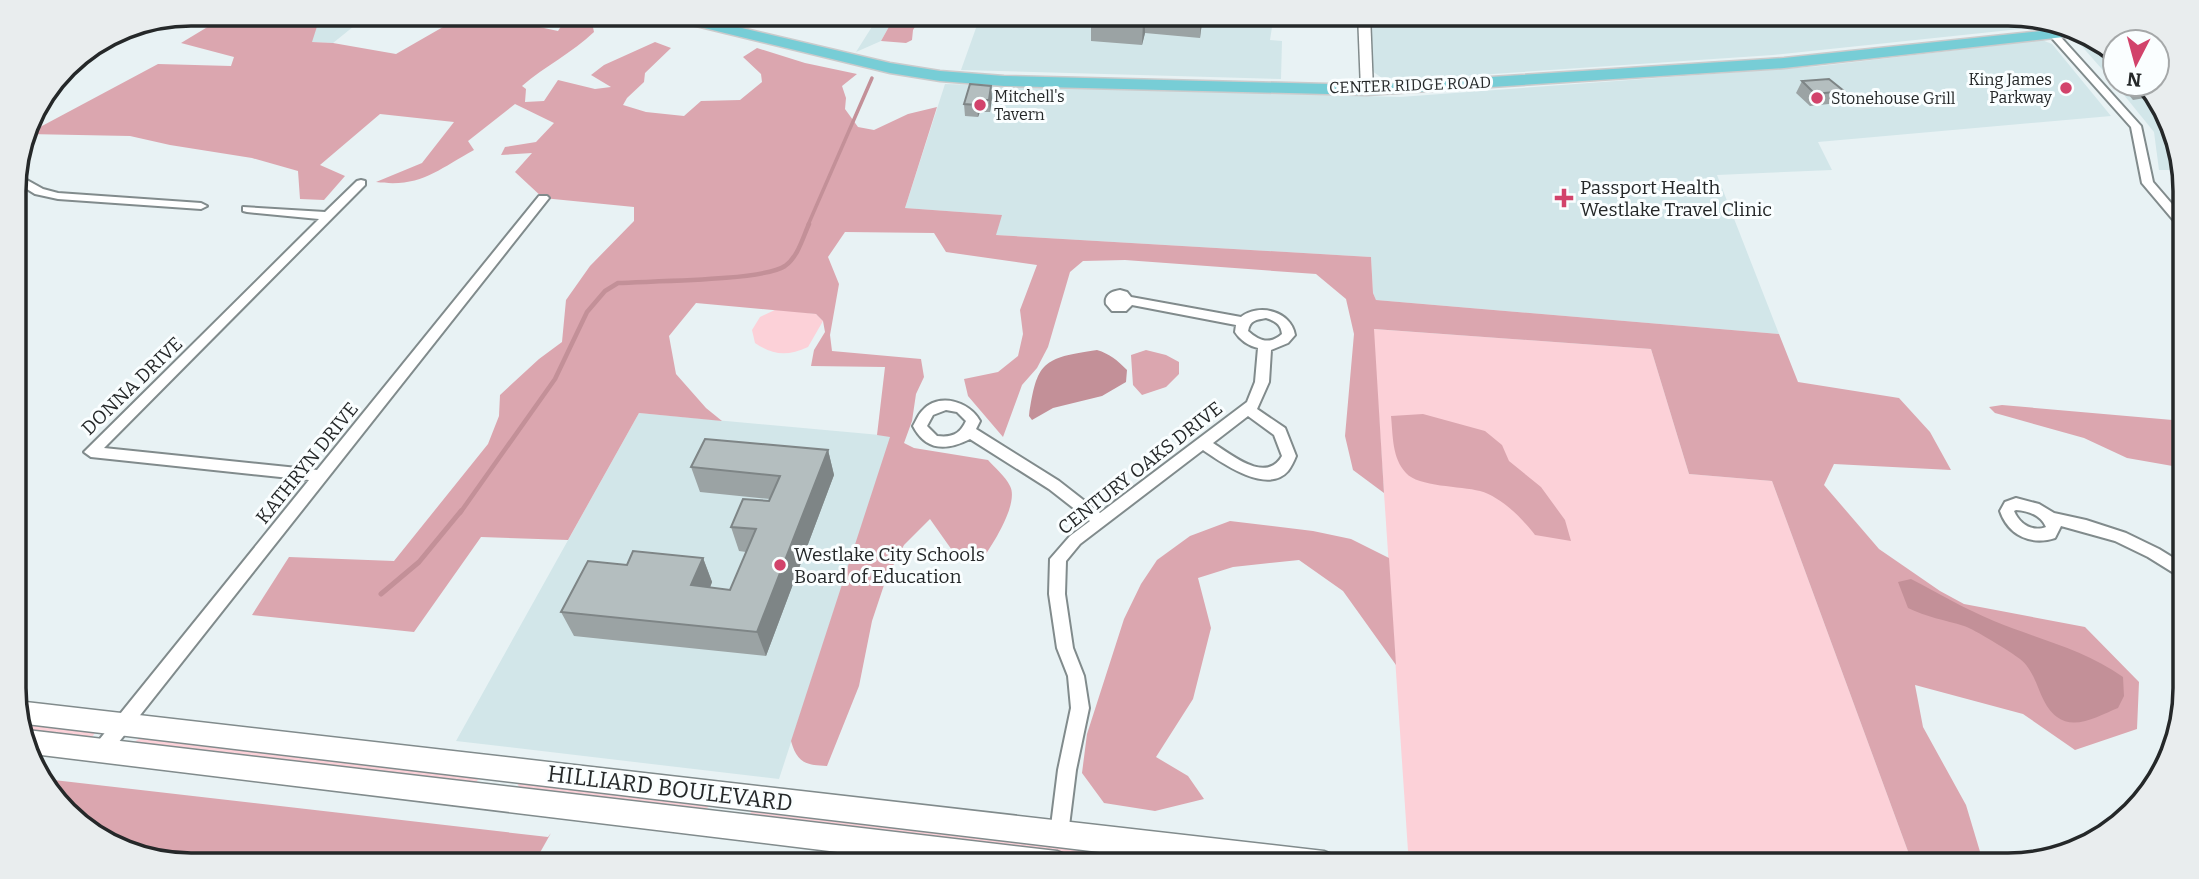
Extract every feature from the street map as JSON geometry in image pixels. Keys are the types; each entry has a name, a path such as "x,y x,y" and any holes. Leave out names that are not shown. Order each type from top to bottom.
{"main road":[{"name":"CENTER RIDGE ROAD","path":"736,26 890,68 962,78 1367,90 1784,63 2054,34"},
{"name":"HILLIARD BOULEVARD","path":"28,713 1059,834 1175,852"},
{"name":"HILLIARD BOULEVARD","path":"36,743 952,853"}],"street":[{"path":"1364,26 1367,90"},
{"path":"2054,34 2136,126 2148,183 2173,212"},
{"name":"DONNA DRIVE","path":"322,476 91,452 361,183"},
{"path":"27,184 39,192 58,196 201,206"},
{"name":"KATHRYN DRIVE","path":"101,751 542,198"},
{"path":"247,209 329,216"},
{"path":"1128,300 1243,322"},
{"path":"1266,314 1282,319 1289,327 1289,335 1284,341 1265,346 1250,341 1241,332 1243,322 1249,317 1266,314"},
{"name":"CENTURY OAKS DRIVE","path":"1059,834 1067,770 1080,708 1076,676 1065,648 1057,594 1058,558 1100,521 1253,405 1259,392 1265,346"},
{"path":"1202,443 1254,474 1274,473 1282,468 1289,456 1286,441 1280,432 1248,409"},
{"path":"968,431 1054,485 1100,521"},
{"path":"2049,518 2099,527 2146,548 2173,566"}],"shaded area":[{"path":"209,26 317,26 312,42 396,54 443,27 535,26 558,31 561,26 593,26 594,32 522,86 526,89 525,102 544,101 558,80 595,89 611,87 591,75 604,65 655,42 671,48 645,73 644,82 623,105 646,112 684,116 701,101 740,100 762,82 761,74 743,57 757,48 805,63 857,74 842,86 846,98 845,109 858,127 874,130 908,114 937,107 905,208 1002,215 996,235 1371,257 1373,293 1376,300 1779,334 1798,382 1899,398 1930,432 1951,470 1834,464 1824,485 1879,549 1940,591 1964,604 2085,627 2139,682 2137,729 2075,750 2023,714 1915,685 1923,727 1966,805 1980,852 1908,852 1772,481 1689,474 1651,349 1374,329 1384,493 1353,470 1345,436 1354,334 1346,299 1316,274 1125,260 1083,261 1070,272 1048,347 1037,368 1022,385 1003,437 968,396 964,379 998,372 1018,356 1023,334 1020,310 1037,265 946,252 934,233 845,232 828,257 839,284 830,335 832,351 921,359 924,377 916,394 912,421 904,443 914,448 988,460 1010,486 1011,502 1004,522 984,557 954,553 930,519 904,545 886,579 872,621 859,686 827,766 803,761 796,754 791,741 890,437 877,435 885,367 811,366 814,350 825,332 823,321 816,314 696,303 669,336 676,374 706,408 722,421 639,413 568,540 481,537 414,632 252,615 289,557 394,561 488,444 499,416 500,395 562,342 566,300 590,266 634,221 634,207 543,198 515,172 532,153 501,155 505,147 536,142 554,123 515,104 468,141 474,150 428,176 392,183 376,182 422,163 454,122 380,114 320,165 345,176 324,200 300,199 298,171 252,158 130,136 37,134 39,127 158,64 231,66 234,57 181,43"},
{"path":"317,26 354,26 333,43 311,42"},
{"path":"872,26 889,26 881,41 856,52"},
{"path":"889,26 916,26 912,40 906,43 881,41"},
{"path":"977,26 1272,26 1270,40 1282,41 1281,79 961,70"},
{"path":"1370,26 2029,28 1773,55 1448,77 1382,78 1372,71"},
{"path":"2042,40 2052,44 2111,116 1818,142 1832,170 1717,175 1779,334 1376,300 1373,293 1371,257 995,235 1001,215 905,208 945,84 1400,97 1821,66"},
{"path":"2079,43 2101,56 2101,68"},
{"path":"2126,98 2143,98 2160,128 2171,170 2159,170 2154,132"},
{"path":"777,309 816,314 823,321 808,347 781,353 755,343 752,330 760,317"},
{"path":"1373,329 1651,349 1689,474 1772,481 1908,852 1408,851"},
{"path":"1097,350 1106,353 1127,370 1126,382 1102,396 1053,408 1032,420 1029,416 1035,384 1045,366 1064,356"},
{"path":"1146,350 1166,355 1179,362 1179,374 1166,387 1142,395 1133,385 1131,355"},
{"path":"2002,405 2173,420 2173,466 2127,458 2084,438 1995,413 1989,407"},
{"path":"639,413 891,436 779,779 456,741"},
{"path":"1423,414 1485,431 1502,445 1509,461 1541,487 1565,520 1571,541 1535,535 1510,509 1488,494 1472,489 1430,484 1406,473 1396,454 1391,416"},
{"path":"1230,521 1313,531 1351,539 1389,558 1396,665 1343,591 1299,560 1233,567 1198,578 1211,628 1193,699 1156,757 1188,776 1204,799 1155,811 1104,803 1082,773 1087,734 1124,619 1141,584 1157,560 1190,536"},
{"path":"1911,579 1983,616 2108,667 2123,677 2124,696 2118,708 2079,722 2064,721 2057,717 2046,704 2031,672 2020,659 1969,628 1908,608 1898,582"},
{"path":"30,722 97,730 90,740 33,733"},
{"path":"144,736 479,778 475,784 136,746 134,742"},
{"path":"55,780 548,837 551,833 540,853 170,851 138,844 100,825 83,812"},
{"path":"516,780 714,803 703,811 525,790 519,787"},
{"path":"752,810 1110,852 1041,853 749,816"}],"building":[{"path":"1829,79 1844,91 1815,94 1802,81"},
{"path":"970,84 991,86 989,100 979,100 977,105 964,104"},
{"path":"705,439 828,450 757,632 561,612 588,561 627,565 633,551 703,558 691,585 730,590 756,529 731,527 743,499 769,501 780,476 691,467"}],"waterway":[{"path":"808,225 872,78"},
{"path":"460,513 555,379 587,312 605,291 618,283 731,277 773,271 785,266 793,257 809,224"},
{"path":"381,594 419,562 461,511"}],"place":[{"name":"King James Parkway","path":"2066,88"},
{"name":"Stonehouse Grill","path":"1817,98"},
{"name":"Mitchell's Tavern","path":"980,105"},
{"name":"Passport Health Westlake Travel Clinic","path":"1564,198"},
{"name":"Westlake City Schools Board of Education","path":"780,565"}]}
